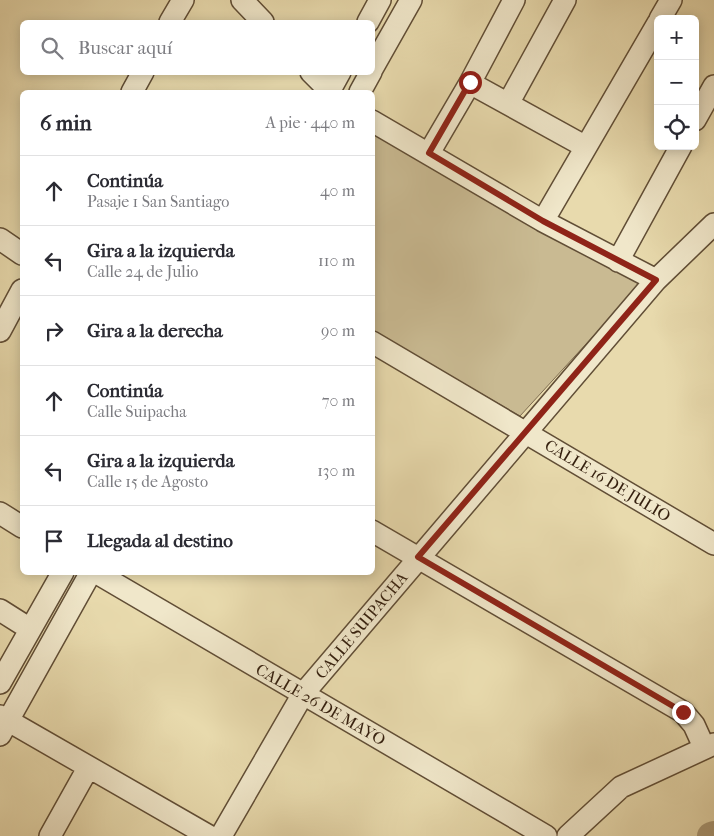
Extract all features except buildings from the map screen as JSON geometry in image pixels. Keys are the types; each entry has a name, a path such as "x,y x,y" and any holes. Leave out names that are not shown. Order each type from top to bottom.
{"street":[{"path":"171,20 183,0"},
{"path":"242,0 262,20"},
{"path":"369,20 380,0"},
{"path":"375,66 411,0"},
{"path":"429,153 514,0"},
{"path":"509,102 565,0"},
{"path":"662,15 671,0"},
{"path":"543,221 654,30"},
{"path":"133,90 141,75"},
{"path":"315,75 328,90"},
{"path":"331,90 338,75"},
{"path":"361,90 370,75"},
{"path":"470,82 509,102 586,147"},
{"path":"699,113 714,86"},
{"path":"375,123 543,221 656,280 714,224"},
{"path":"618,261 679,150"},
{"path":"0,239 20,253"},
{"name":"CALLE SUIPACHA","path":"221,836 303,694 656,280"},
{"path":"0,331 20,294"},
{"name":"CALLE 16 DE JULIO","path":"375,344 526,431 714,544"},
{"path":"0,513 20,526"},
{"path":"375,532 683,712 709,746 621,787 568,836"},
{"path":"0,682 61,575"},
{"path":"89,575 3,724 88,768 209,836"},
{"name":"CALLE 26 DE MAYO","path":"100,575 546,836"},
{"path":"0,610 30,630"},
{"path":"50,836 88,768"}],"shaded area":[{"path":"375,132 641,284 520,416 375,332"}],"route":[{"path":"470,82 429,153 543,221 656,280 418,557 683,712"}]}
